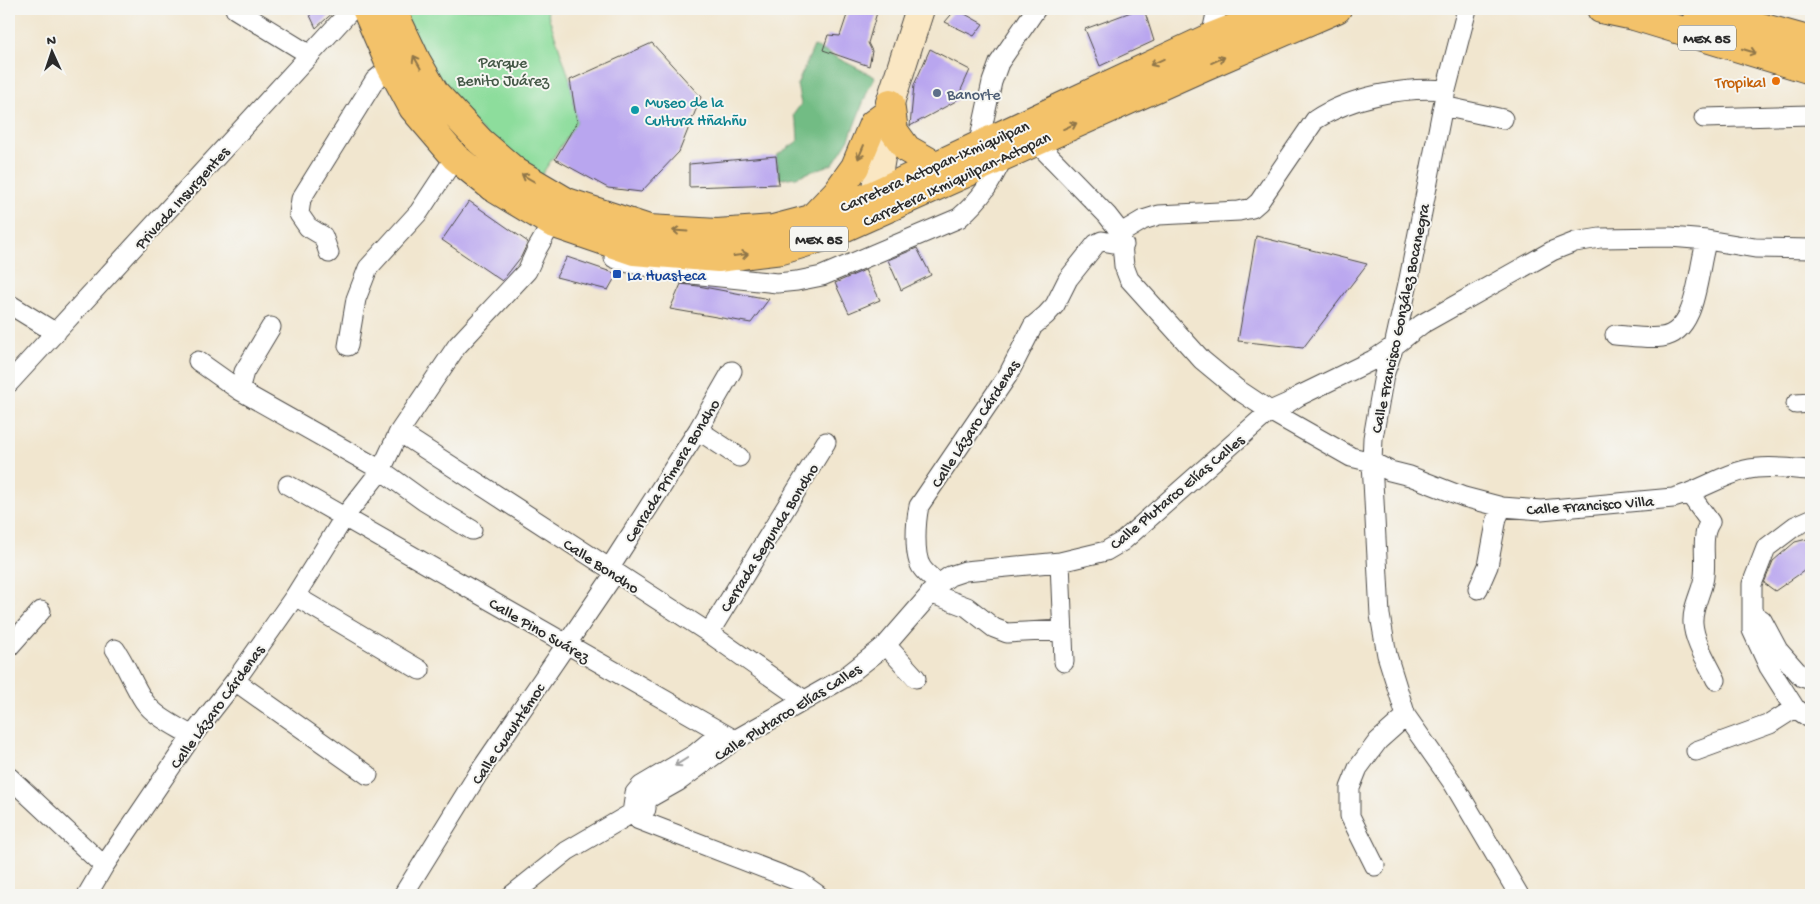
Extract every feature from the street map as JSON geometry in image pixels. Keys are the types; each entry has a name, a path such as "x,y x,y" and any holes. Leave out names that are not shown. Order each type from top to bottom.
{"main road":[{"name":"Carretera Ixmiquilpan-Actopan","path":"366,9 379,39 386,71 413,108 455,157 487,184 549,229 634,251 707,267 718,258 782,250 821,238 874,205 1004,156 1337,9"},
{"name":"Carretera Actopan-Ixmiquilpan","path":"392,9 416,60 435,93 480,141 516,172 567,202 649,229 716,233 773,229 874,205 935,165 1211,37 1282,9"},
{"path":"874,205 889,108 920,9"},
{"name":"MEX 85","path":"1601,9 1634,16 1811,70"},
{"name":"MEX 85","path":"1696,9 1811,42"},
{"path":"812,219 837,192 855,167 873,124 889,108"},
{"path":"889,108 894,131 907,149 935,165"}],"street":[{"path":"235,9 310,55"},
{"name":"Privada Insurgentes","path":"9,383 352,9"},
{"path":"978,146 992,82 999,64 1036,9"},
{"path":"1211,37 1217,9"},
{"name":"Calle Francisco González Bocanegra","path":"1467,9 1445,98 1394,346 1384,375 1377,410 1372,462 1380,615 1387,655 1406,716 1453,783 1519,895"},
{"path":"329,253 323,236 308,228 299,214 301,199 375,80 386,71 448,168 469,179 487,184"},
{"path":"1035,141 1107,215 1122,239 1143,220 1158,215 1239,211 1252,208 1259,202 1315,120 1327,112 1346,104 1405,90 1426,88 1445,98 1503,119"},
{"path":"1704,118 1811,115"},
{"path":"707,267 777,283 822,276 959,218 977,203 988,187 1004,156"},
{"path":"348,346 356,299 368,268 419,212 448,168"},
{"name":"Calle Lázaro Cárdenas","path":"87,895 104,866 192,736 235,681 295,596 345,516 381,470 399,432 457,346 527,271 549,229"},
{"name":"Calle Plutarco Elías Calles","path":"512,895 567,851 639,811 649,798 679,781 728,736 804,700 844,678 886,645 935,588 950,576 965,571 1060,562 1106,551 1123,541 1270,411 1373,360 1422,324 1552,251 1575,242 1600,238 1662,237 1707,240 1755,248 1811,249"},
{"name":"Calle Francisco Villa","path":"1122,239 1124,266 1129,279 1202,360 1237,389 1270,411 1351,457 1372,462 1390,471 1410,476 1464,497 1502,507 1541,510 1673,498 1746,470 1760,468 1811,470"},
{"name":"Calle Lázaro Cárdenas","path":"935,588 918,559 916,518 919,506 1008,375 1033,326 1055,304 1068,279 1096,244 1102,241 1122,239"},
{"path":"1615,335 1663,337 1674,332 1689,316 1696,295 1702,252 1707,240"},
{"path":"782,250 786,282"},
{"path":"9,304 56,333"},
{"path":"240,390 244,372 272,327"},
{"path":"198,362 240,390 381,470 424,501 472,530"},
{"name":"Cerrada Primera Bondho","path":"612,571 732,371"},
{"path":"698,430 739,457"},
{"name":"Calle Bondho","path":"399,432 709,633 804,700"},
{"name":"Cerrada Segunda Bondho","path":"709,633 826,442"},
{"name":"Calle Pino Suárez","path":"288,484 728,736"},
{"path":"1690,493 1710,522 1705,531 1704,574 1693,622 1695,635 1716,680"},
{"path":"1478,589 1488,566 1497,518 1502,507"},
{"path":"1811,519 1795,526 1766,548 1752,584 1752,630 1769,668 1795,708 1811,720"},
{"path":"1060,562 1064,662"},
{"name":"Calle Cuauhtémoc","path":"403,895 478,774 567,644 612,571"},
{"path":"935,588 967,607 994,628 1007,633 1063,630"},
{"path":"295,596 420,670"},
{"path":"9,647 41,611"},
{"path":"1753,614 1762,620 1778,650 1802,677 1811,680"},
{"path":"886,645 916,678"},
{"path":"115,649 145,702 156,714 192,736"},
{"path":"235,681 368,775"},
{"path":"1696,751 1770,724 1795,708"},
{"path":"1375,866 1350,816 1350,788 1358,768 1378,741 1406,716"},
{"path":"9,777 104,866"},
{"path":"639,811 639,820 800,882 818,895"}],"green space":[{"name":"Parque Benito Juárez","path":"398,9 546,9 570,80 577,122 540,177 460,113"},
{"path":"814,46 875,77 849,139 833,164 796,177 780,179 776,156 798,141 797,124 793,115 801,104 797,85"}],"building":[{"path":"307,9 337,9 316,28"},
{"path":"849,9 878,9 868,43 872,51 869,66 823,50 828,35 840,36"},
{"path":"956,9 983,24 974,36 945,22"},
{"path":"1139,9 1144,9 1154,41 1100,66 1085,29"},
{"name":"Museo de la Cultura Hñahñu","path":"652,43 701,97 679,152 641,192 608,188 555,159 577,122 570,80"},
{"name":"Banorte","path":"930,49 970,70 956,101 910,126 914,85"},
{"path":"776,156 779,184 689,187 689,164"},
{"path":"469,201 528,242 521,257 502,281 442,240"},
{"path":"1256,236 1367,264 1303,348 1238,341"},
{"path":"917,248 931,275 901,290 888,260"},
{"path":"567,257 617,274 608,290 556,277"},
{"path":"865,270 880,300 849,313 835,283"},
{"path":"681,284 769,299 751,323 670,309"},
{"path":"1811,538 1811,566 1775,591 1764,583 1773,561 1795,542"}],"place":[{"name":"Tropikal","path":"1776,81"},
{"name":"Banorte","path":"937,93"},
{"name":"Museo de la Cultura Hñahñu","path":"635,110"},
{"name":"La Huasteca","path":"617,274"}]}
